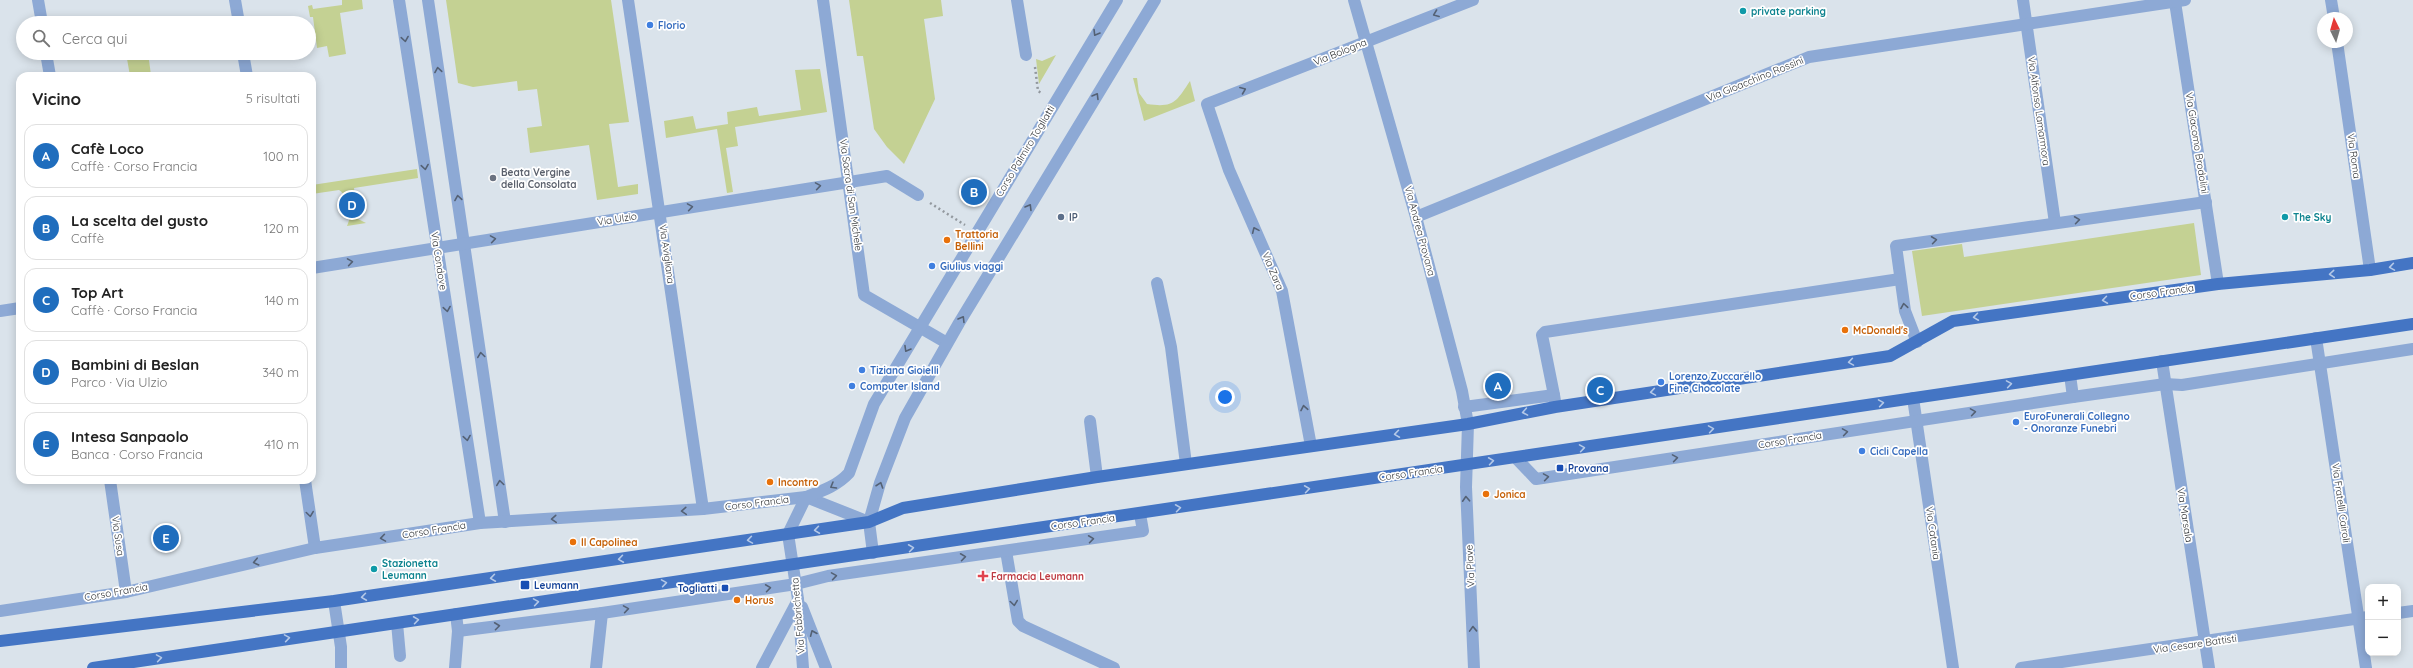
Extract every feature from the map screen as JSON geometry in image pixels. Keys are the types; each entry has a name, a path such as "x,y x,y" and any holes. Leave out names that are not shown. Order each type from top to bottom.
{"main road":[{"name":"Corso Francia","path":"0,641 334,601 870,522 903,508 1097,477 1468,424 1555,401 1890,356 1953,321 2218,284 2370,270 2413,263"},
{"name":"Corso Francia","path":"93,668 1140,514 2413,324"}],"street":[{"path":"38,0 41,16"},
{"path":"236,0 238,16"},
{"name":"Via Condove","path":"399,0 480,523"},
{"path":"428,0 505,522"},
{"name":"Via Avigliana","path":"628,0 661,211 703,509"},
{"name":"Via Sacra di San Michele","path":"823,0 864,295 947,343"},
{"path":"1017,0 1026,55"},
{"name":"Corso Palmiro Togliatti","path":"806,497 831,487 849,473 874,404 976,232 1117,0"},
{"path":"873,553 870,522 880,483 905,418 947,343 1155,0"},
{"name":"Via Andrea Provana","path":"1354,0 1416,217 1462,391 1468,424 1466,465"},
{"name":"Via Bologna","path":"1207,104 1473,0"},
{"name":"Via Alfonso Lamarmora","path":"2023,0 2055,223"},
{"path":"2331,0 2333,12"},
{"name":"Via Gioacchino Rossini","path":"1416,217 1809,57 2180,1"},
{"name":"Via Giacomo Brodolini","path":"2180,1 2218,284"},
{"name":"Via Roma","path":"2338,48 2370,270"},
{"path":"47,60 49,72"},
{"path":"245,60 246,72"},
{"name":"Via Zara","path":"1207,104 1229,170 1282,291 1311,446"},
{"name":"Via Ulzio","path":"316,267 887,176 918,195"},
{"path":"1917,342 1905,312 1896,246 2206,202"},
{"path":"1555,401 1542,335 1545,332 1900,279"},
{"path":"1157,283 1171,347 1186,464"},
{"path":"0,311 16,309"},
{"name":"Via Fratelli Cairoli","path":"2316,338 2363,618 2366,668"},
{"name":"Corso Francia","path":"1516,458 1536,479 2073,397 2165,384 2182,385 2413,349"},
{"name":"Via Marsala","path":"2162,361 2209,668"},
{"path":"2070,375 2073,397"},
{"name":"Via Catania","path":"1913,398 1953,668"},
{"name":"Corso Francia","path":"1464,407 1555,401"},
{"path":"1090,421 1097,477"},
{"name":"Via Piave","path":"1466,465 1474,668"},
{"name":"Via Susa","path":"111,484 126,592"},
{"path":"306,484 315,548"},
{"path":"793,564 788,534 806,497"},
{"name":"Corso Francia","path":"0,611 126,592 315,548 480,523 703,509 806,497 870,522"},
{"name":"Corso Francia","path":"458,631 602,613 796,584 828,576 1142,531 1140,514"},
{"path":"1006,551 1018,621 1024,626 1114,668"},
{"name":"Via Fabbrichetta","path":"793,564 798,599 803,668"},
{"path":"762,668 798,599"},
{"path":"798,599 826,668"},
{"path":"334,601 337,631 341,647 341,668"},
{"path":"2401,613 2413,611"},
{"path":"596,668 602,613"},
{"path":"455,668 458,631 456,614"},
{"name":"Via Cesare Battisti","path":"2022,668 2363,618"},
{"path":"397,623 400,656"}],"path":[{"path":"1026,55 1034,59 1038,91 1055,102"},
{"path":"918,195 976,232"}],"green space":[{"path":"342,0 362,0 363,9 340,13 346,54 329,57 327,46 317,48 316,16 310,16 308,6 312,5 313,9 342,5"},
{"path":"446,0 611,0 629,122 609,124 618,187 638,184 638,194 597,200 589,145 530,153 527,128 542,126 537,89 518,91 517,81 473,87 458,83"},
{"path":"849,0 941,0 943,16 924,19 935,99 904,164 887,147 874,129 863,56 857,56"},
{"path":"1056,55 1039,84 1036,59 1042,61"},
{"path":"127,60 149,60 151,72 129,72"},
{"path":"820,69 827,112 735,127 738,146 726,148 733,192 727,193 717,129 666,138 664,121 693,116 696,129 728,124 727,112 757,107 759,116 801,110 795,70"},
{"path":"1133,78 1137,78 1139,93 1147,104 1163,105 1173,102 1177,99 1190,81 1195,101 1144,121"},
{"path":"417,169 418,178 354,188 358,219 366,223 347,226 350,211 346,197 339,190 316,193 316,184"},
{"path":"2194,223 2201,275 1922,316 1912,251 1962,244 1964,257"}],"place":[{"name":"private parking","path":"1743,11"},
{"name":"Florio","path":"650,25"},
{"name":"Beata Vergine della Consolata","path":"493,178"},
{"name":"La scelta del gusto","path":"974,192"},
{"name":"Bambini di Beslan","path":"352,205"},
{"name":"IP","path":"1061,217"},
{"name":"The Sky","path":"2285,217"},
{"name":"Trattoria Bellini","path":"947,240"},
{"name":"Giulius viaggi","path":"932,266"},
{"name":"McDonald's","path":"1845,330"},
{"name":"Tiziana Gioielli","path":"862,370"},
{"name":"Lorenzo Zuccarello Fine Chocolate","path":"1661,382"},
{"name":"Computer Island","path":"852,386"},
{"name":"Cafè Loco","path":"1498,386"},
{"name":"Top Art","path":"1600,390"},
{"name":"EuroFunerali Collegno - Onoranze Funebri","path":"2016,422"},
{"name":"Cicli Capella","path":"1862,451"},
{"name":"Provana","path":"1560,468"},
{"name":"Incontro","path":"770,482"},
{"name":"Jonica","path":"1486,494"},
{"name":"Intesa Sanpaolo","path":"166,538"},
{"name":"Il Capolinea","path":"573,542"},
{"name":"Stazionetta Leumann","path":"374,569"},
{"name":"Farmacia Leumann","path":"983,576"},
{"name":"Leumann","path":"525,585"},
{"name":"Togliatti","path":"725,588"},
{"name":"Horus","path":"737,600"}]}
